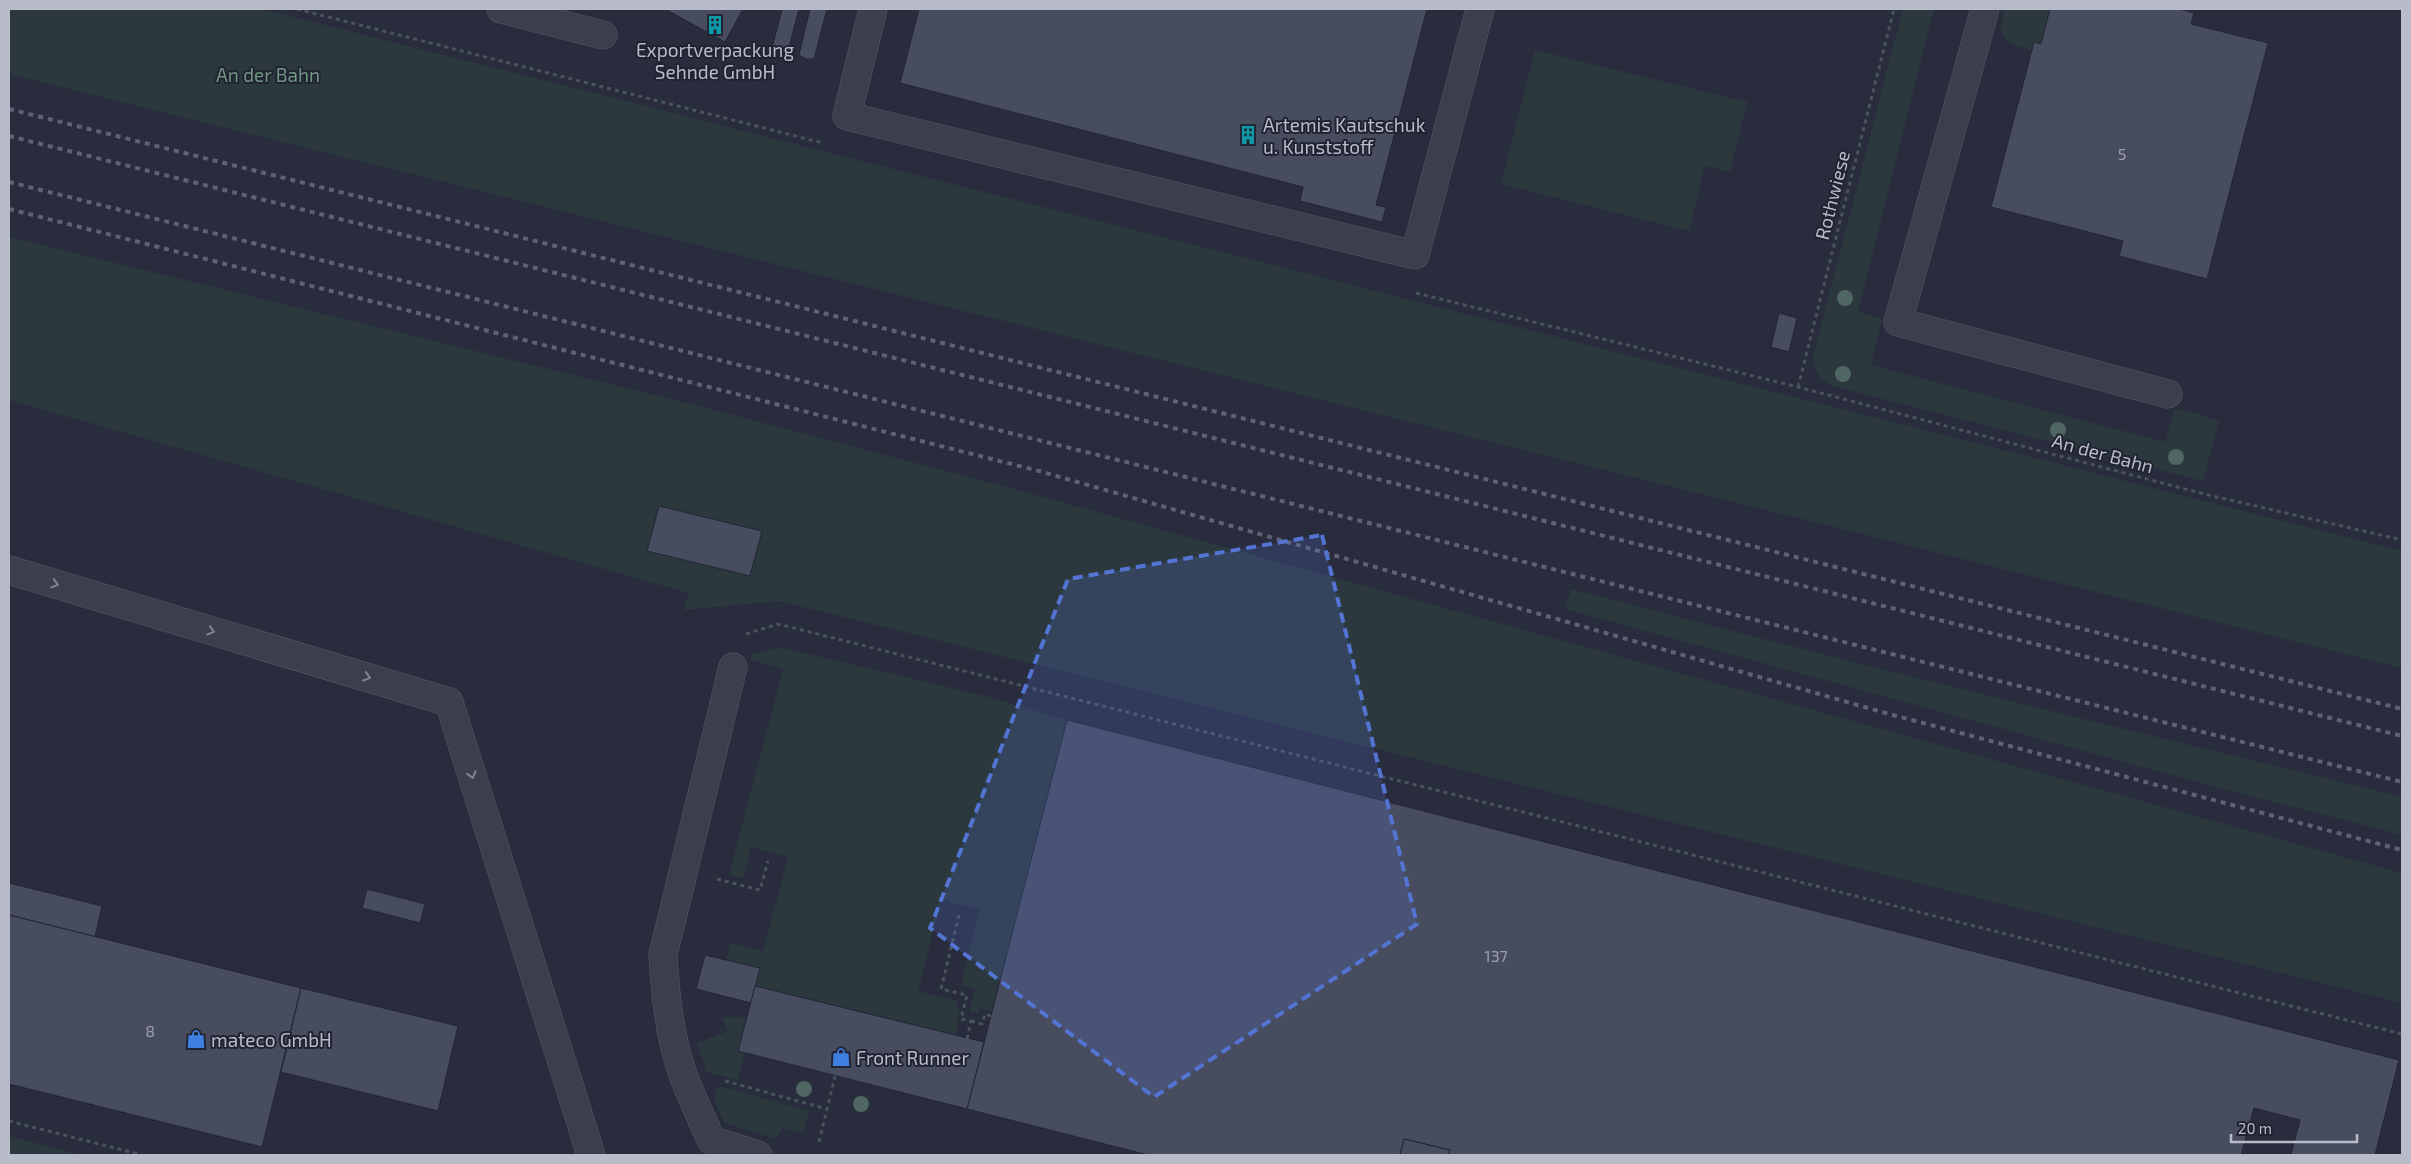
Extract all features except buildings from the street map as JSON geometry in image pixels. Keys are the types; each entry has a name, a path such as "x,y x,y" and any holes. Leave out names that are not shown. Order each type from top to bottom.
{"lane":[{"path":"502,9 602,35"},
{"path":"873,9 847,116 1415,255 1480,9"},
{"path":"1985,9 1898,322 2168,394"},
{"path":"9,570 449,702 591,1155"},
{"path":"733,667 663,955 665,996 681,1069 711,1140 758,1155"}],"path":[{"name":"Rothwiese","path":"1798,387 1894,9"},
{"name":"An der Bahn","path":"1798,387 2204,494 2402,540"},
{"path":"733,667 747,633 778,624 2402,1034"},
{"path":"684,870 760,890 768,861"},
{"path":"959,915 941,989 967,996 961,1020 982,1024 985,1014 991,1016"},
{"path":"967,1038 971,1021"},
{"path":"681,1069 827,1109"},
{"path":"820,1142 835,1076"},
{"path":"9,1121 142,1155"}],"highlighted area":[{"path":"1322,535 1417,924 1154,1097 930,928 1068,579"}],"green space":[{"name":"An der Bahn","path":"9,9 262,9 2402,551 2402,668 9,74"},
{"path":"1903,9 1934,9 1858,311 1882,319 1871,365 2165,442 2174,412 2182,409 2219,421 2203,481 1832,386 1823,381 1818,374 1813,357"},
{"path":"2004,9 2050,9 2041,44 2034,42 2032,50 2005,38 2001,27"},
{"path":"1535,50 1747,102 1730,172 1705,166 1689,231 1501,184"},
{"path":"9,237 680,401 1018,490 2402,873 2402,1003 779,601 683,610 689,593 9,400"},
{"path":"1571,589 1876,668 2402,797 2402,835 2205,784 1565,609"},
{"path":"779,647 989,697 1067,720 992,1011 980,1008 978,1013 969,1012 975,989 961,985 980,909 941,900 918,991 958,1001 956,1007 960,1008 956,1035 755,986 726,960 730,943 763,951 788,857 751,847 743,879 729,875 783,669 750,660 752,654"},
{"path":"722,1017 747,1018 738,1051 745,1053 738,1080 707,1072 697,1043 728,1031"},
{"path":"719,1086 810,1111 803,1133 782,1128 776,1139 725,1123 715,1099 716,1090"},
{"path":"9,1136 82,1155 9,1155"}],"railway":[{"path":"9,109 2402,709"},
{"path":"9,136 2402,736"},
{"path":"9,182 2402,782"},
{"path":"9,209 1039,471 1889,714 2402,850"}],"place":[{"name":"Exportverpackung Sehnde GmbH","path":"715,25"},
{"name":"Artemis Kautschuk u. Kunststoff","path":"1248,135"},
{"name":"mateco GmbH","path":"196,1039"},
{"name":"Front Runner","path":"841,1057"}]}
